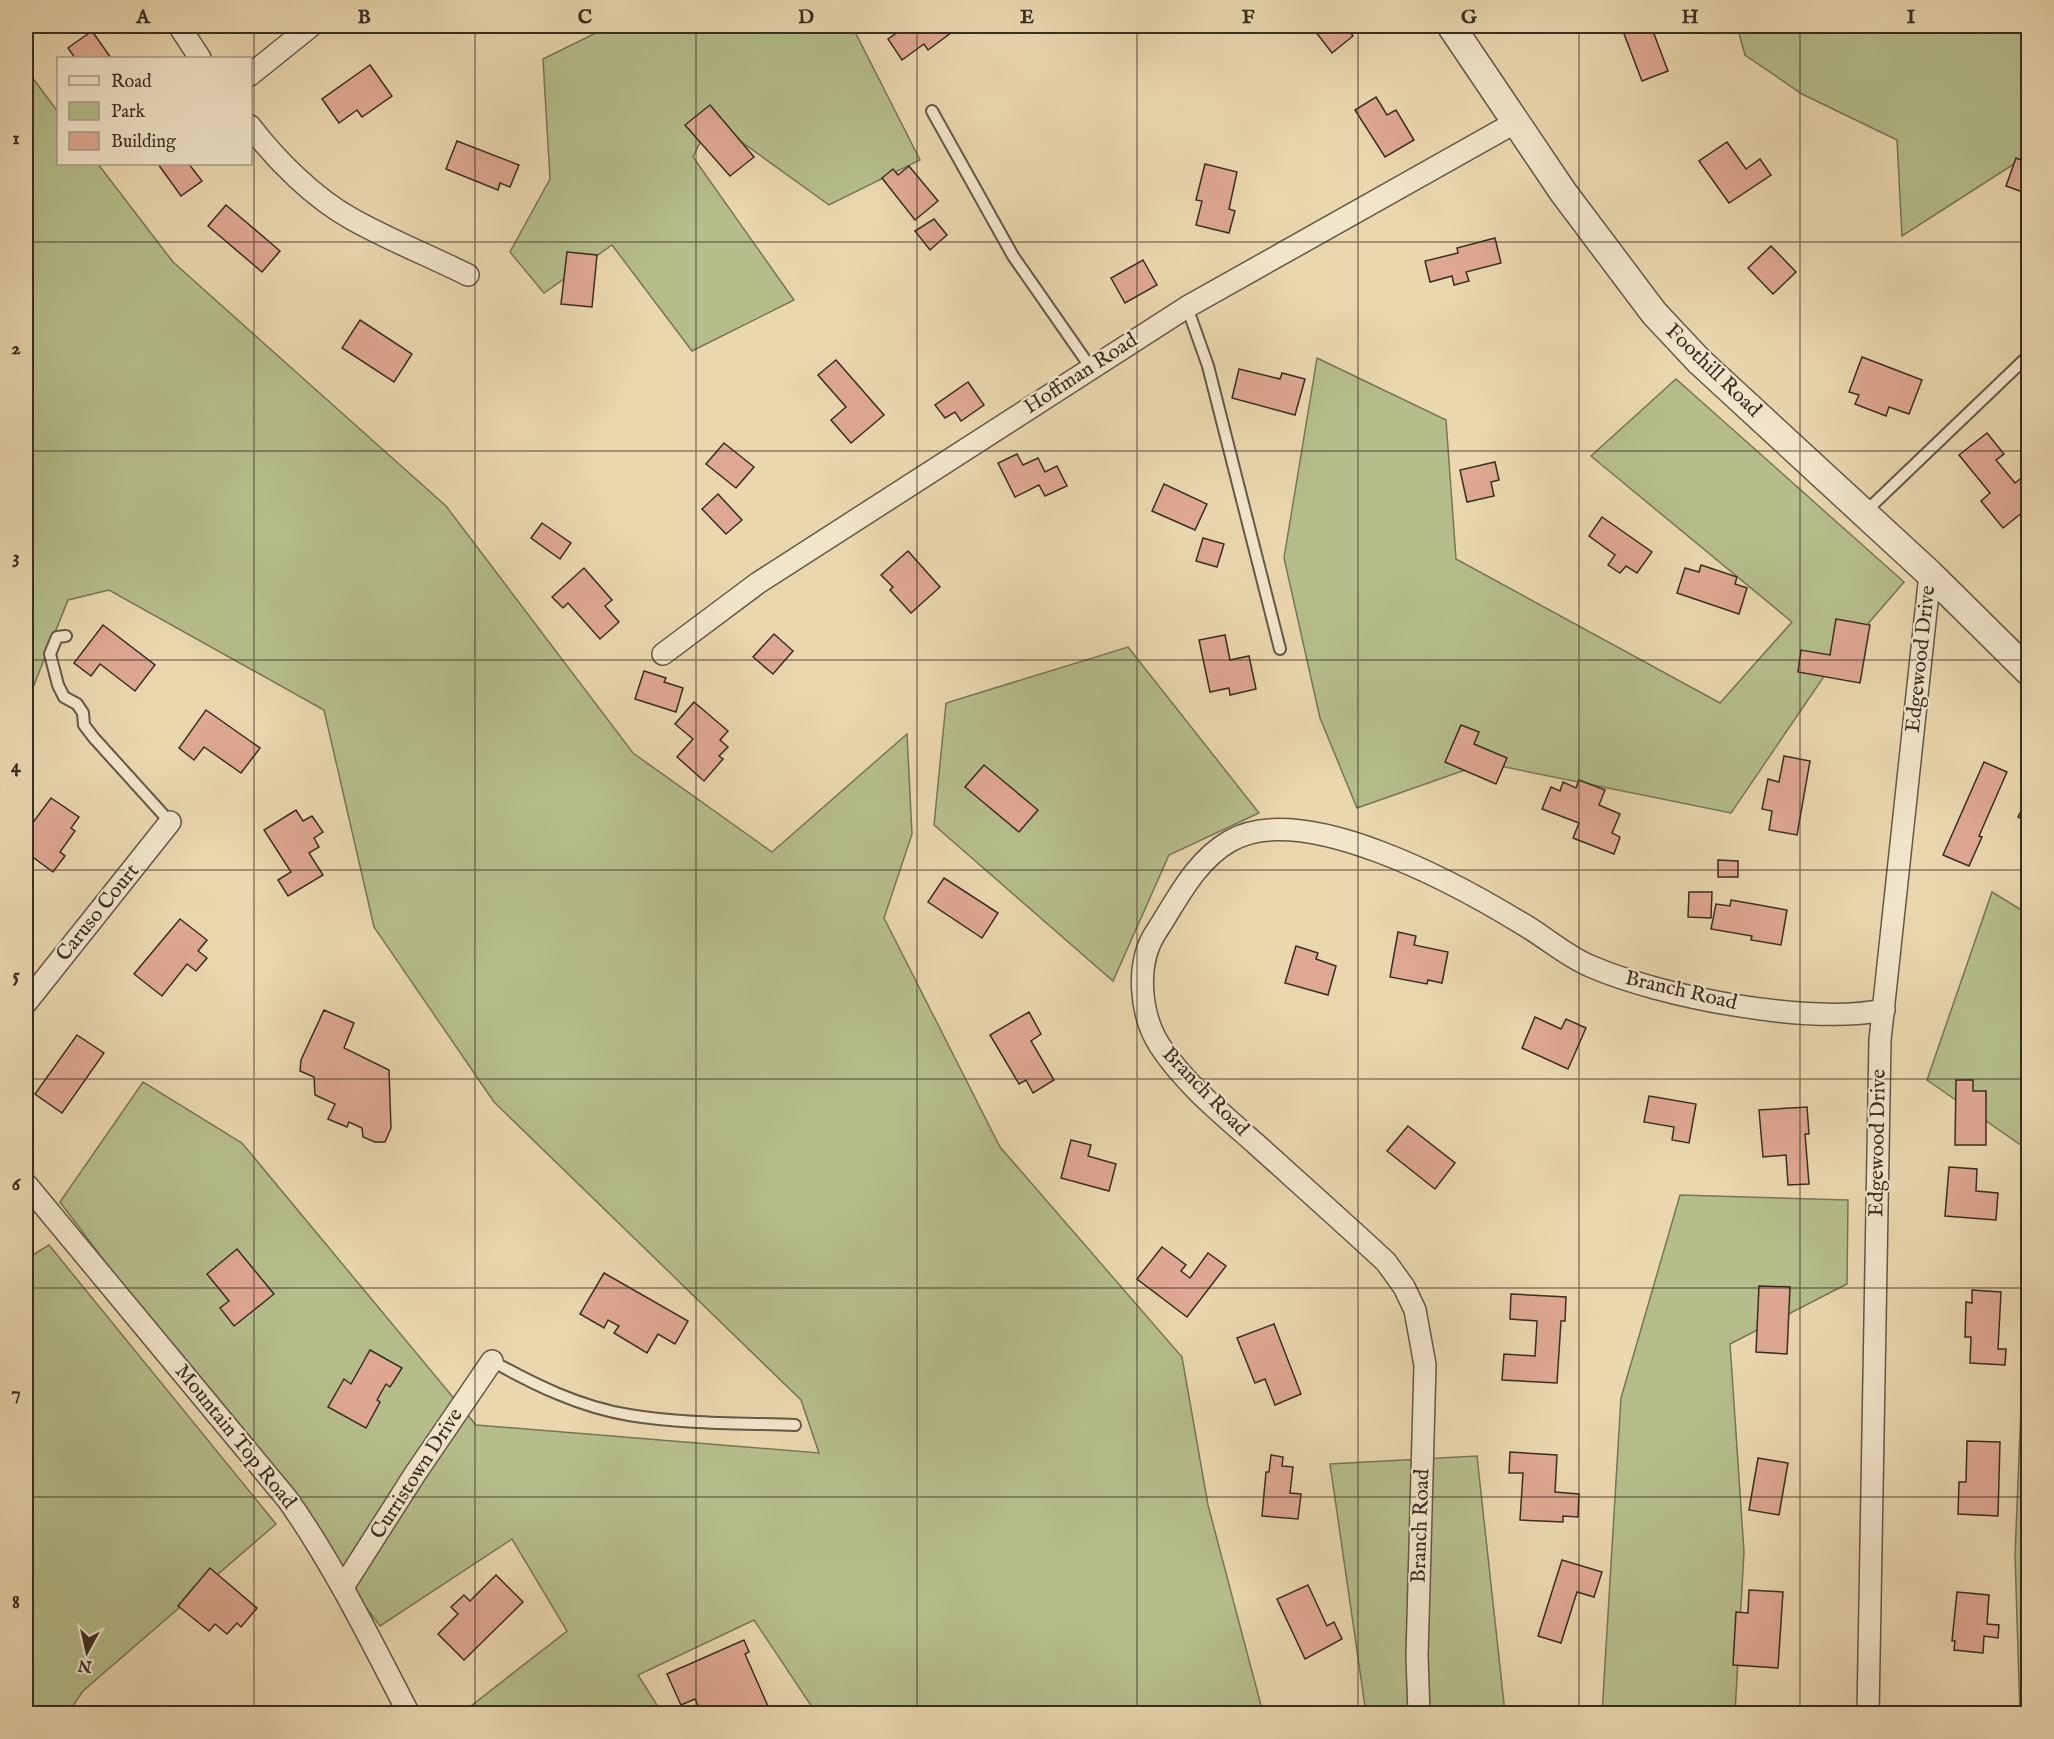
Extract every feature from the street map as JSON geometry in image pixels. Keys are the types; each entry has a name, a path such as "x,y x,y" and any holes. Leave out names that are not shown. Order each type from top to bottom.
{"street":[{"path":"179,26 199,57"},
{"path":"252,73 311,26"},
{"name":"Foothill Road","path":"1451,26 1563,192 1654,314 1699,361 1930,574 2028,671"},
{"name":"Hoffman Road","path":"663,654 758,583 1187,307 1516,122"},
{"path":"252,129 265,145 308,186 350,218 468,275"},
{"name":"Edgewood Drive","path":"1868,1713 1880,1040 1930,574"},
{"name":"Caruso Court","path":"26,1003 170,822"},
{"name":"Branch Road","path":"1419,1713 1417,1656 1425,1365 1415,1310 1404,1287 1386,1262 1206,1099 1158,1044 1143,996 1145,959 1153,936 1168,911 1203,861 1230,841 1248,834 1272,831 1316,833 1351,841 1447,880 1524,924 1586,965 1644,987 1772,1011 1864,1014 1884,1010"},
{"name":"Mountain Top Road","path":"26,1184 288,1500 313,1536 343,1587 409,1713"},
{"name":"Curristown Drive","path":"343,1587 415,1474 492,1361"}],"lane":[{"path":"932,111 1013,256 1091,368"},
{"path":"1187,307 1208,366 1280,650"},
{"path":"1864,513 2028,356"},
{"path":"66,636 57,637 50,654 58,685 64,697 77,704 83,713 84,725 94,738 170,822"},
{"path":"492,1361 538,1386 582,1403 629,1415 795,1425"}],"green space":[{"path":"610,26 852,26 920,160 829,205 711,120 693,157 794,300 692,351 612,245 544,293 510,252 550,179 543,59"},
{"path":"1737,26 2028,26 2028,155 1902,236 1897,140 1802,94 1745,55"},
{"path":"26,69 57,111 57,165 99,165 173,262 446,506 633,753 772,852 907,734 912,834 884,918 1000,1147 1182,1357 1208,1505 1263,1713 816,1713 754,1620 638,1675 662,1713 462,1713 567,1631 512,1539 380,1626 60,1202 143,1082 242,1143 476,1425 819,1453 801,1400 494,1102 374,927 324,710 109,590 68,600 26,705"},
{"path":"1317,358 1446,420 1456,559 1720,703 1792,622 1591,456 1676,379 1904,582 1829,669 1731,813 1485,763 1357,808 1320,718 1284,558"},
{"path":"1128,647 1259,813 1169,855 1113,981 934,825 946,703"},
{"path":"1992,892 2028,914 2028,1150 1927,1080"},
{"path":"1680,1195 1848,1200 1847,1284 1730,1344 1744,1552 1735,1713 1602,1714 1621,1398"},
{"path":"2028,1238 2028,1713 2020,1714 2015,1555"},
{"path":"49,1245 276,1524 83,1691 68,1713 26,1714 26,1259"},
{"path":"1477,1456 1505,1713 1366,1713 1330,1464"}],"building":[{"path":"907,26 948,26 952,32 928,50 924,44 902,60 888,39"},
{"path":"1345,26 1353,36 1332,53 1312,27"},
{"path":"1621,26 1651,26 1668,71 1642,81"},
{"path":"92,31 110,57 74,57 68,48"},
{"path":"370,65 392,96 362,117 357,110 339,123 322,99"},
{"path":"1376,97 1387,115 1396,110 1414,140 1385,157 1355,110"},
{"path":"710,105 754,157 730,176 685,125"},
{"path":"457,141 519,165 510,187 500,183 498,190 446,169"},
{"path":"1727,142 1746,169 1760,159 1771,175 1729,203 1699,161"},
{"path":"2016,158 2028,163 2028,194 2006,186"},
{"path":"1205,164 1237,172 1229,209 1235,211 1229,233 1196,225 1202,201 1196,200"},
{"path":"159,165 190,165 202,181 181,196"},
{"path":"909,166 938,201 915,220 882,178 893,169 898,175"},
{"path":"226,205 280,251 262,272 208,226"},
{"path":"934,219 947,235 930,250 915,231"},
{"path":"1495,238 1501,263 1466,272 1469,281 1454,285 1452,276 1430,282 1425,261 1458,253 1457,248"},
{"path":"1771,246 1796,272 1773,294 1748,268"},
{"path":"567,252 597,255 592,307 561,304"},
{"path":"1143,260 1157,285 1125,303 1111,278"},
{"path":"360,320 412,354 394,382 342,348"},
{"path":"1862,357 1922,380 1909,414 1889,407 1886,416 1855,404 1859,395 1849,392"},
{"path":"836,360 884,415 851,443 831,420 846,407 818,375"},
{"path":"1239,369 1280,379 1282,373 1305,379 1295,415 1232,398"},
{"path":"968,382 984,405 961,421 955,412 945,418 935,405"},
{"path":"1987,433 2004,454 1996,460 2015,483 2024,476 2028,482 2028,508 2003,528 1981,501 1990,493 1959,455"},
{"path":"724,443 754,467 736,488 706,464"},
{"path":"1017,454 1023,465 1038,458 1045,472 1057,466 1067,486 1045,496 1039,485 1015,497 998,463"},
{"path":"1495,462 1499,480 1491,482 1494,496 1467,502 1460,470"},
{"path":"1164,484 1207,504 1195,530 1152,511"},
{"path":"718,494 742,520 726,534 702,509"},
{"path":"1602,517 1652,552 1637,573 1626,566 1620,573 1608,565 1615,555 1589,536"},
{"path":"542,523 571,543 560,559 531,538"},
{"path":"1203,538 1224,544 1217,567 1196,561"},
{"path":"908,551 940,587 911,613 890,590 893,587 881,575"},
{"path":"1701,565 1737,577 1735,584 1747,588 1739,614 1677,593 1685,568 1699,572"},
{"path":"584,568 612,600 605,606 619,622 600,639 568,603 563,608 552,597"},
{"path":"1836,619 1870,625 1860,683 1798,672 1801,650 1830,655"},
{"path":"103,625 155,665 135,691 100,664 91,676 74,663"},
{"path":"774,634 793,651 773,674 753,657"},
{"path":"1225,635 1230,660 1249,656 1256,689 1230,695 1229,688 1210,692 1199,640"},
{"path":"644,671 666,678 664,682 683,688 676,712 635,699"},
{"path":"694,702 728,731 720,740 728,747 719,756 723,759 704,781 677,757 693,739 675,724"},
{"path":"206,710 260,748 241,773 204,747 194,760 179,748"},
{"path":"1461,725 1479,732 1474,744 1507,758 1496,784 1445,762"},
{"path":"1784,756 1810,761 1797,835 1769,830 1772,811 1762,809 1768,779 1779,782"},
{"path":"1984,762 2007,772 1979,836 1982,837 1969,866 1943,855"},
{"path":"984,765 1038,810 1019,832 965,787"},
{"path":"1579,780 1605,790 1599,805 1620,814 1612,833 1620,837 1614,854 1573,838 1579,823 1542,809 1551,787 1560,791 1563,782 1576,788"},
{"path":"2028,797 2028,822 2018,817"},
{"path":"51,798 79,817 71,828 75,831 60,852 65,856 53,872 26,852 26,819 32,824"},
{"path":"296,810 303,821 312,816 323,832 314,838 319,847 309,853 323,875 288,896 278,880 291,872 264,830"},
{"path":"1718,860 1738,861 1738,877 1718,877"},
{"path":"944,878 998,913 982,938 928,902"},
{"path":"1689,892 1712,892 1711,918 1688,917"},
{"path":"1731,900 1787,910 1781,945 1751,940 1752,936 1711,929 1716,904 1730,906"},
{"path":"180,919 207,940 198,951 207,958 196,971 187,964 162,996 134,974"},
{"path":"1398,932 1416,936 1414,945 1448,952 1442,983 1428,980 1427,984 1390,977"},
{"path":"1296,946 1318,953 1316,959 1336,966 1328,995 1285,983"},
{"path":"324,1010 354,1023 344,1048 389,1070 391,1128 385,1142 375,1142 363,1137 362,1128 349,1122 347,1127 328,1119 335,1104 315,1095 314,1077 300,1071 301,1060"},
{"path":"1029,1012 1041,1034 1031,1041 1054,1080 1033,1093 1026,1080 1019,1084 990,1035"},
{"path":"1535,1017 1561,1029 1566,1019 1586,1028 1568,1069 1522,1048"},
{"path":"77,1035 104,1053 62,1113 35,1094"},
{"path":"1956,1080 1973,1080 1973,1091 1986,1091 1986,1145 1955,1145"},
{"path":"1649,1096 1696,1104 1689,1143 1672,1140 1674,1127 1644,1122"},
{"path":"1807,1107 1809,1134 1805,1134 1809,1184 1788,1185 1786,1155 1763,1157 1759,1110"},
{"path":"1408,1126 1455,1163 1435,1189 1387,1151"},
{"path":"1071,1140 1091,1145 1088,1156 1116,1164 1109,1191 1061,1178"},
{"path":"1949,1167 1977,1169 1976,1191 1998,1193 1996,1220 1945,1216"},
{"path":"1162,1247 1186,1265 1181,1271 1190,1278 1208,1253 1226,1266 1187,1317 1137,1279"},
{"path":"237,1249 274,1294 234,1326 220,1308 229,1301 207,1274"},
{"path":"604,1273 688,1321 675,1344 658,1334 647,1353 614,1333 619,1326 608,1320 604,1328 580,1314"},
{"path":"1759,1286 1790,1287 1787,1354 1756,1352"},
{"path":"1972,1290 2001,1292 1998,1349 2006,1349 2005,1365 1970,1363 1971,1337 1965,1337 1966,1302 1972,1303"},
{"path":"1511,1294 1566,1297 1565,1321 1561,1321 1557,1383 1502,1380 1504,1354 1535,1356 1537,1321 1510,1319"},
{"path":"1274,1324 1301,1394 1275,1405 1265,1379 1255,1383 1237,1338"},
{"path":"370,1350 402,1368 390,1387 386,1384 377,1400 380,1402 366,1428 328,1407 344,1379 351,1384"},
{"path":"1967,1441 2000,1442 1998,1516 1958,1514 1959,1482 1966,1482"},
{"path":"1510,1452 1557,1455 1555,1492 1579,1494 1578,1517 1563,1516 1563,1522 1520,1520 1523,1473 1509,1473"},
{"path":"1271,1455 1283,1457 1282,1466 1293,1467 1290,1493 1301,1494 1298,1519 1262,1516 1266,1472 1269,1472"},
{"path":"1758,1458 1788,1463 1779,1515 1749,1510"},
{"path":"1562,1560 1602,1572 1594,1597 1577,1592 1561,1643 1538,1636"},
{"path":"210,1568 257,1608 241,1627 237,1623 227,1634 215,1624 209,1631 178,1606"},
{"path":"496,1575 523,1602 464,1660 438,1634 458,1614 451,1607 464,1595 470,1601"},
{"path":"1308,1585 1327,1626 1334,1622 1342,1639 1305,1659 1277,1599"},
{"path":"1749,1590 1783,1592 1778,1668 1733,1665 1736,1612 1748,1613"},
{"path":"1957,1592 1989,1595 1987,1624 1999,1625 1998,1638 1984,1636 1983,1653 1954,1650 1955,1641 1952,1641"},
{"path":"744,1640 749,1652 745,1654 771,1713 702,1714 695,1699 681,1705 667,1674"},
{"path":"1738,1710 1778,1711 1778,1714 1738,1714"}]}
